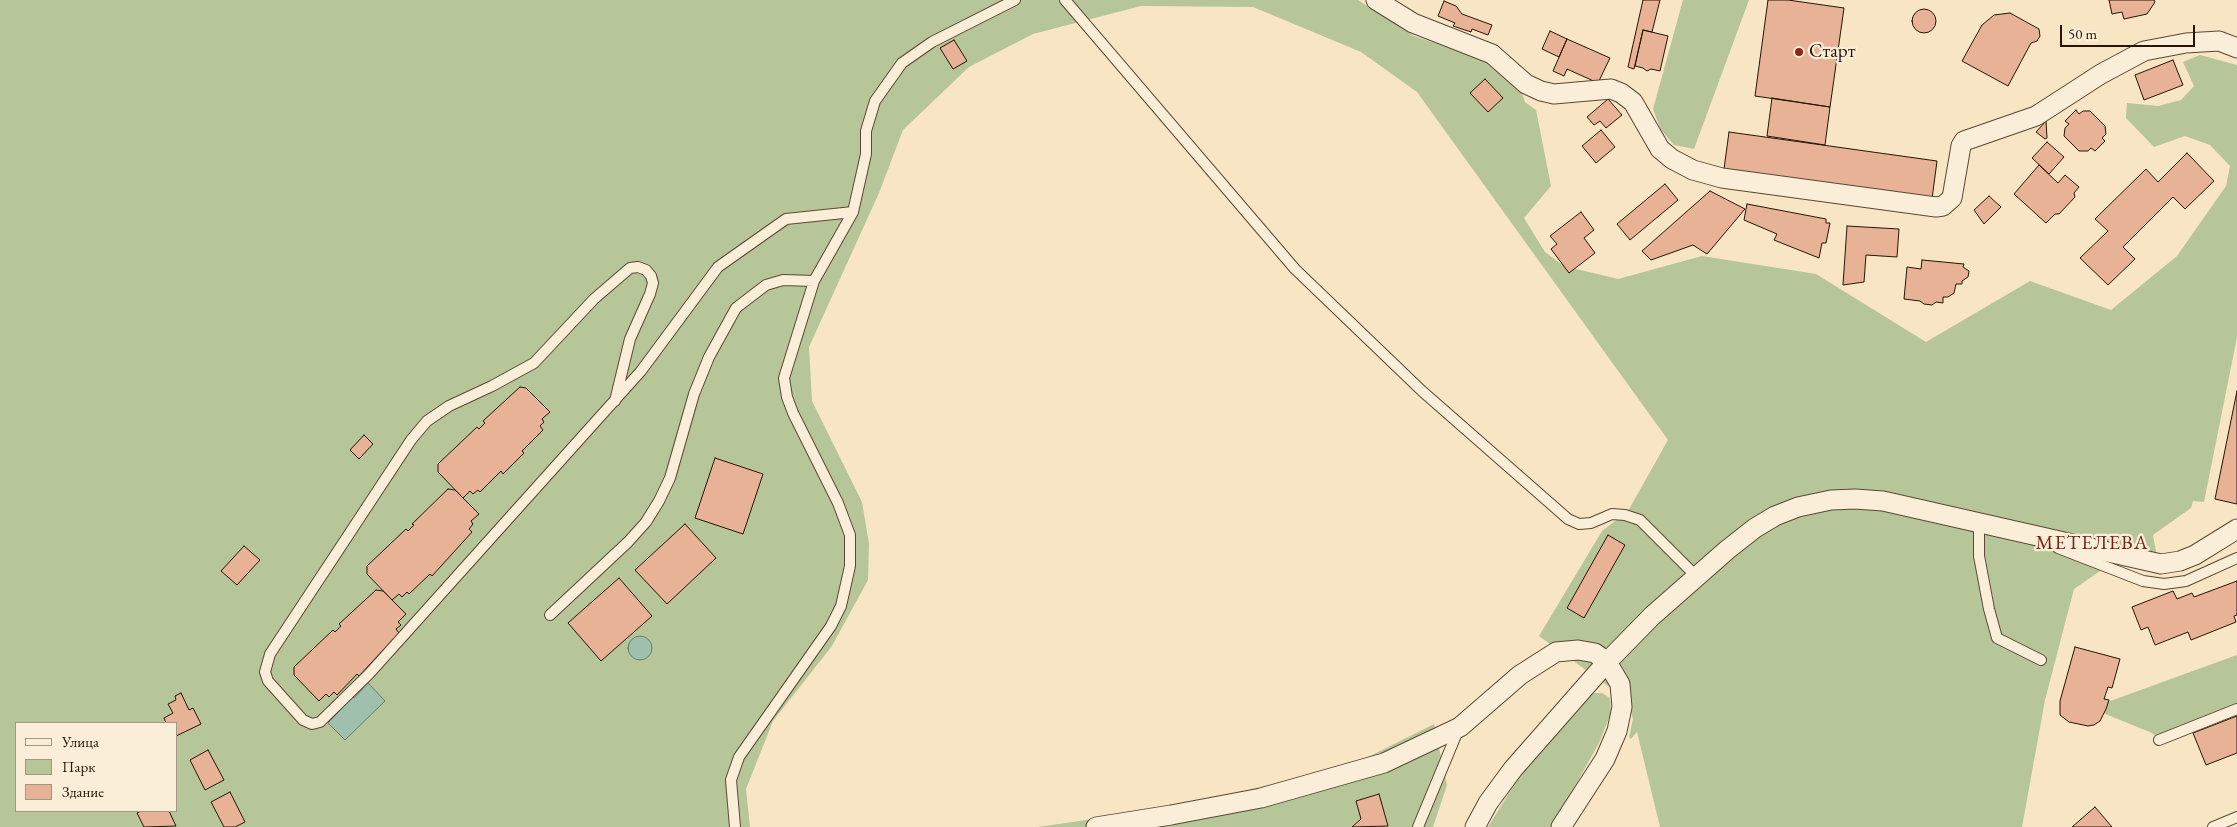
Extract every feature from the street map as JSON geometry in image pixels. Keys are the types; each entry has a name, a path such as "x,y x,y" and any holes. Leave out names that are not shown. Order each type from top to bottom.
{"street":[{"path":"1376,0 1413,24 1470,43 1492,54 1526,84 1541,91 1554,94 1610,89 1621,93 1633,102 1660,149 1672,160 1693,170 1722,178 1936,207 1943,206 1952,198 1961,146 1964,141 2036,116 2101,74 2144,51 2186,43 2219,41 2237,48"},
{"path":"1475,827 1488,803 1513,770 1607,662 1652,616 1696,576 1755,528 1775,516 1798,507 1831,500 1856,498 1882,501 2161,564 2195,555 2237,530"},
{"path":"1096,827 1261,798 1384,763 1460,727 1520,675 1556,652 1578,650 1595,653 1607,662 1620,684 1622,707 1616,731 1605,759 1561,827"}],"lane":[{"path":"735,827 731,780 739,757 830,626 841,606 849,573 850,535 838,503 786,397 784,378 814,281 853,212 866,154 866,130 875,101 902,63 932,42 1015,0"},
{"path":"1064,0 1295,269 1422,391 1568,519 1579,524 1591,523 1612,514 1625,515 1640,520 1696,576"},
{"path":"615,401 630,339 653,283 651,276 646,270 638,267 630,268 594,299 534,362 492,386 449,406 427,421 411,440 270,654 265,672 268,681 303,720 312,724 320,722 369,674 642,372 718,267 786,219 853,212"},
{"path":"550,615 628,542 646,522 659,502 670,478 694,394 709,357 736,308 766,285 783,280 814,281"},
{"path":"1979,524 1979,556 1988,609 1997,638 2041,660"},
{"path":"2011,530 2143,580 2164,584 2186,581 2237,558"},
{"path":"2159,740 2237,710"},
{"path":"1418,827 1460,727"},
{"path":"2213,827 2237,817"}],"green space":[{"path":"0,0 1358,0 1414,36 1486,60 1522,93 1525,102 1536,110 1551,186 1524,218 1545,252 1564,266 1618,279 1702,256 1816,274 1926,342 2030,281 2111,310 2177,256 2226,186 2230,166 2210,145 2185,136 2154,147 2126,118 2127,103 2158,106 2181,100 2194,86 2183,62 2200,55 2237,65 2237,337 2204,502 2193,501 2191,508 2153,535 2157,557 2129,551 2074,589 2045,700 2022,827 1660,827 1637,732 1631,739 1629,737 1633,719 1627,700 1539,636 1602,531 1628,511 1668,440 1417,92 1361,52 1253,7 1141,6 1033,34 969,67 903,130 879,193 809,347 812,401 862,502 869,544 868,580 832,646 773,721 746,789 750,827 0,827"},
{"path":"1683,0 1749,0 1694,149 1674,145 1661,130 1653,109"},
{"path":"2237,655 2237,709 2159,740 2152,733 2091,708"},
{"path":"1602,693 1610,698 1611,713 1599,743 1552,827 1488,827 1522,772 1590,695"},
{"path":"1434,724 1447,785 1433,827 1038,827 1189,805 1358,762"}],"shaded area":[{"path":"640,636 645,637 651,643 651,653 645,659 640,660 635,659 629,653 628,648 629,643 635,637"},
{"path":"368,683 385,701 345,740 328,723 351,696 354,698"}],"building":[{"path":"1643,0 1660,0 1652,32 1643,30 1634,69 1628,67"},
{"name":"Старт","path":"1768,0 1788,0 1844,8 1830,107 1755,96"},
{"path":"2109,0 2154,0 2155,2 2147,14 2124,19 2122,12 2112,14"},
{"path":"1444,1 1456,6 1462,14 1492,25 1488,35 1472,29 1471,32 1453,26 1455,23 1438,16"},
{"path":"1924,9 1933,12 1936,21 1933,30 1924,33 1915,30 1912,21 1915,12"},
{"path":"2010,13 2039,29 2040,36 2037,41 2031,43 2008,86 1962,61 1982,25 1994,15"},
{"path":"1643,30 1668,36 1660,71 1651,69 1647,71 1635,66"},
{"path":"1550,31 1567,39 1559,57 1542,49"},
{"path":"1567,39 1610,58 1598,83 1567,69 1564,76 1553,71"},
{"path":"954,40 967,61 953,69 940,48"},
{"path":"2173,60 2183,85 2144,100 2135,75"},
{"path":"1485,79 1503,98 1488,112 1470,93"},
{"path":"1772,98 1830,107 1825,145 1767,136"},
{"path":"1608,99 1622,115 1606,128 1600,121 1594,125 1587,117"},
{"path":"2076,110 2079,114 2083,111 2090,111 2105,126 2106,134 2102,138 2105,141 2095,151 2091,148 2088,151 2079,151 2064,136 2065,128 2069,124 2065,121"},
{"path":"2046,121 2047,138 2045,139 2036,132"},
{"path":"1601,130 1615,147 1596,163 1582,146"},
{"path":"1729,132 1937,161 1932,199 1724,169"},
{"path":"2047,142 2064,157 2049,174 2032,158"},
{"path":"2187,153 2214,181 2185,209 2173,197 2123,247 2135,259 2108,285 2080,258 2108,231 2095,219 2146,169 2158,182"},
{"path":"2039,165 2058,183 2065,175 2079,187 2074,193 2075,197 2059,214 2055,214 2046,223 2014,194"},
{"path":"1665,184 1678,200 1630,240 1617,224"},
{"path":"1710,191 1745,209 1707,254 1693,245 1651,260 1642,251"},
{"path":"1989,196 2001,207 1984,224 1974,210"},
{"path":"1747,204 1826,219 1826,223 1830,223 1826,243 1822,243 1819,258 1774,240 1777,234 1744,220"},
{"path":"1581,212 1594,230 1584,238 1595,253 1569,273 1551,249 1557,244 1550,236"},
{"path":"1847,226 1899,229 1897,257 1866,255 1864,282 1843,285"},
{"path":"1922,260 1964,264 1963,267 1969,271 1968,277 1962,281 1962,284 1956,284 1954,293 1948,297 1943,297 1943,303 1936,302 1932,305 1904,299 1907,267 1921,269"},
{"path":"520,387 526,388 550,412 542,419 544,422 540,426 543,430 503,474 501,471 480,492 478,490 473,494 470,491 463,498 438,472 438,464 477,427 479,429 485,423 483,421"},
{"path":"2237,391 2237,504 2215,499"},
{"path":"364,435 373,444 359,459 350,450"},
{"path":"715,458 763,474 743,534 695,518"},
{"path":"448,489 455,490 479,514 471,521 473,524 469,529 472,532 432,576 430,574 409,594 407,592 402,597 399,594 392,600 367,574 367,566 406,529 408,531 414,525 412,524"},
{"path":"685,524 716,558 667,604 635,570"},
{"path":"1608,535 1625,545 1584,618 1567,608"},
{"path":"244,546 260,560 237,585 221,571"},
{"path":"619,578 652,616 601,661 568,623"},
{"path":"2237,581 2237,615 2234,616 2236,622 2191,640 2188,632 2155,645 2148,627 2141,630 2132,607 2173,591 2177,599 2192,593 2194,597"},
{"path":"376,590 383,591 406,614 398,622 401,625 396,629 399,633 359,676 357,674 337,695 334,692 329,697 326,694 319,701 294,675 294,667 333,630 335,632 341,626 339,624"},
{"path":"2075,647 2120,659 2112,688 2108,687 2104,699 2109,700 2106,709 2100,721 2094,725 2088,726 2069,722 2060,715 2060,701"},
{"path":"181,693 189,710 193,708 201,724 178,735 178,722 166,722 164,718 173,713 168,704 176,700 175,696"},
{"path":"2237,716 2237,753 2206,765 2193,733"},
{"path":"208,750 224,780 205,790 190,760"},
{"path":"230,792 245,822 235,827 224,827 211,802"},
{"path":"1379,794 1388,826 1352,827 1361,819 1356,801"},
{"path":"2095,807 2112,827 2072,827"},
{"path":"169,812 176,826 144,827 137,813"}],"place":[{"name":"Старт","path":"1799,52"}],"district":[{"name":"МЕТЕЛЕВА","path":"2092,544"}]}
